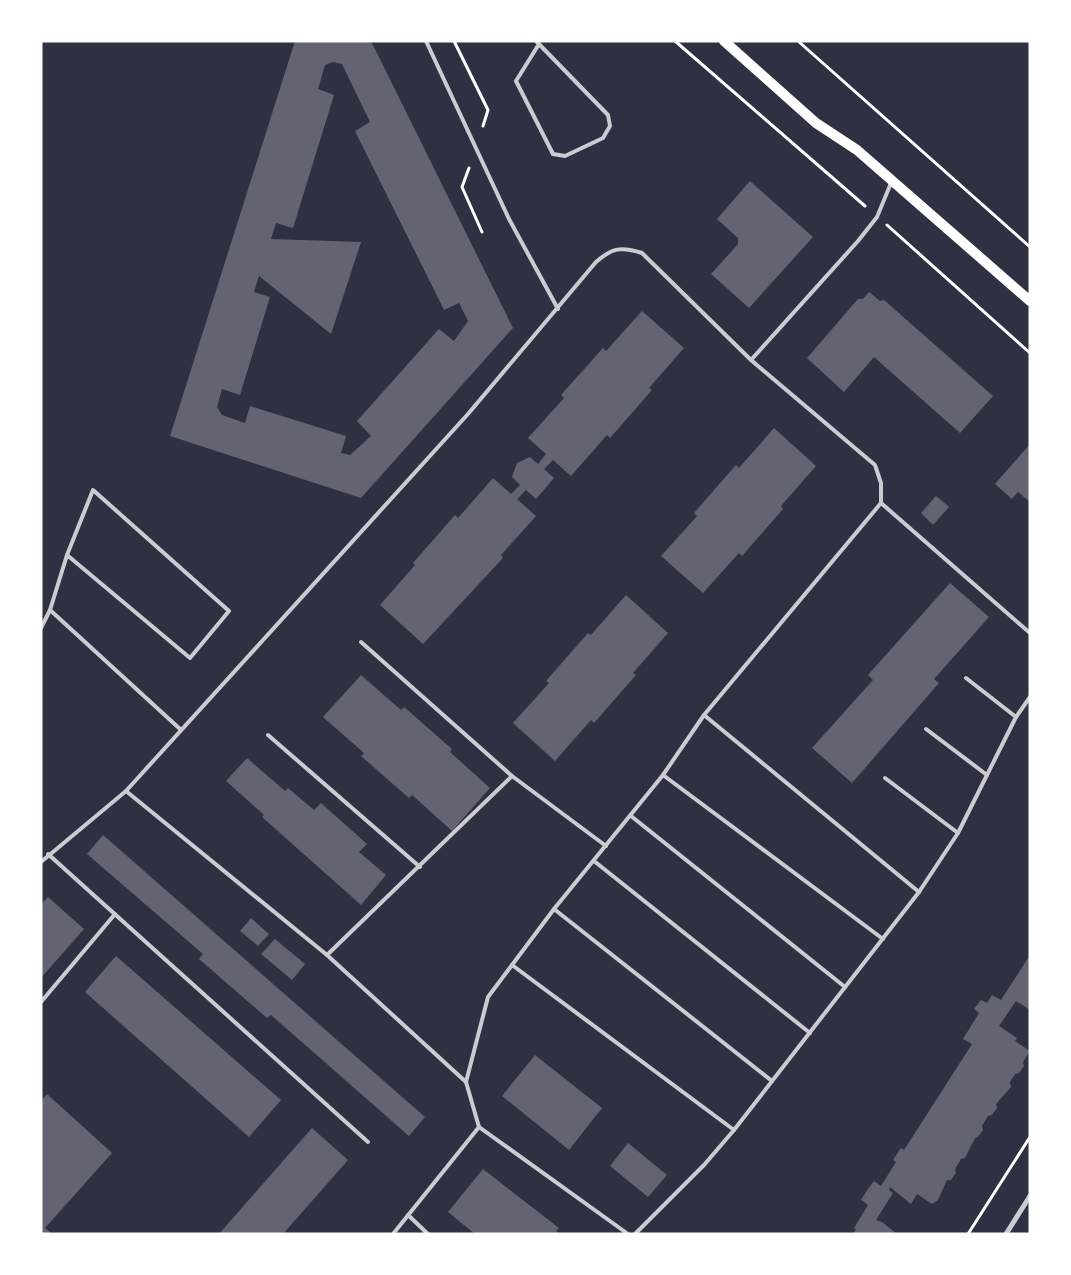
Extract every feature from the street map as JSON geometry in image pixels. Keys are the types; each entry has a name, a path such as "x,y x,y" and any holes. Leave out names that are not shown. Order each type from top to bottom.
{"main road":[{"path":"724,41 816,123 857,150 1030,301"}],"street":[{"path":"1006,1234 1030,1196"}],"lane":[{"path":"426,41 509,219 558,309"},
{"path":"538,43 608,115 610,126 603,138 565,156 553,154 516,81 538,43"},
{"path":"751,360 877,217 892,181"},
{"path":"41,862 48,854 126,791 180,729 468,414 596,262 608,252 627,248 642,253 751,360 874,465 881,483 880,503 704,715 663,775 554,909 488,997 466,1082 479,1127 628,1234"},
{"path":"41,628 50,610 67,555 93,490 229,611 190,658 67,555"},
{"path":"880,503 1030,633"},
{"path":"50,610 180,729"},
{"path":"361,642 512,776 606,846"},
{"path":"966,678 1016,717"},
{"path":"635,1234 704,1165 734,1130 919,892 958,833 1016,717 1030,697"},
{"path":"704,715 919,892"},
{"path":"926,729 987,775"},
{"path":"268,736 420,866"},
{"path":"663,775 883,938"},
{"path":"327,955 512,776"},
{"path":"885,778 958,833"},
{"path":"126,791 327,955 466,1082"},
{"path":"631,816 845,987"},
{"path":"48,854 368,1142"},
{"path":"594,861 810,1033"},
{"path":"554,909 772,1081"},
{"path":"41,1002 115,914"},
{"path":"512,965 734,1130"},
{"path":"393,1234 479,1127"},
{"path":"408,1215 428,1234"}],"path":[{"path":"675,41 1030,353"},
{"path":"798,41 1030,247"},
{"path":"968,1234 1030,1137"}],"building":[{"path":"295,41 371,41 513,328 361,498 170,436","holes":["333,62 342,64 370,122 355,131 444,310 459,303 468,321 454,341 439,329 357,421 371,436 350,455 341,453 346,436 250,406 245,423 222,415 217,407 222,389 240,395 270,297 254,292 259,276 331,334 361,242 271,239 276,223 293,228 334,95 318,89 325,65"]},
{"path":"750,181 813,237 749,308 711,274 738,244 738,238 717,219"},
{"path":"869,292 880,301 884,300 993,396 960,433 874,357 844,392 807,358 858,299 863,299"},
{"path":"642,311 684,348 649,388 652,390 610,438 607,435 571,476 553,460 544,469 554,478 536,499 526,490 517,499 536,516 501,555 503,558 423,644 380,605 415,565 413,563 455,515 458,518 493,478 511,494 520,485 512,477 517,463 530,457 538,464 546,454 528,438 564,398 561,395 603,348 606,351"},
{"path":"774,428 816,466 781,506 783,509 742,556 739,553 703,593 661,556 697,516 694,513 736,465 739,468"},
{"path":"1030,444 1030,502 1018,492 1012,499 995,484"},
{"path":"936,496 949,507 933,525 921,513"},
{"path":"950,583 989,617 934,679 939,683 852,783 812,748 873,680 868,675"},
{"path":"626,595 668,633 633,673 636,675 594,723 591,720 555,761 513,723 549,683 546,681 588,633 591,635"},
{"path":"361,675 401,710 404,707 452,749 450,752 490,788 452,831 412,795 409,798 361,756 364,753 323,717"},
{"path":"247,758 285,791 288,788 314,810 321,803 367,844 359,852 386,875 361,905 262,817 264,815 226,781"},
{"path":"103,835 425,1117 409,1136 271,1015 267,1018 199,959 203,954 87,854"},
{"path":"48,897 84,929 41,978 41,904"},
{"path":"251,918 269,934 258,946 240,931"},
{"path":"275,939 305,964 292,980 261,954"},
{"path":"1030,955 1030,1010 1016,1001 999,1026 1017,1038 1015,1041 1030,1051 1023,1062 1024,1066 1019,1073 1015,1074 1010,1082 1011,1087 996,1104 997,1108 992,1115 988,1116 982,1126 983,1130 975,1138 965,1158 961,1159 955,1169 956,1173 951,1180 947,1180 938,1200 932,1204 917,1194 911,1204 890,1187 889,1190 893,1193 876,1220 882,1222 897,1234 853,1234 856,1229 854,1228 868,1205 861,1200 874,1181 881,1186 896,1162 893,1160 901,1148 904,1150 972,1044 963,1039 979,1013 974,1009 981,1000 987,1003 992,995 1001,1000"},
{"path":"116,956 281,1100 249,1137 85,992"},
{"path":"535,1055 602,1108 569,1150 502,1096"},
{"path":"47,1094 112,1153 45,1228 52,1234 41,1234 41,1101"},
{"path":"312,1128 348,1160 283,1234 219,1234"},
{"path":"628,1143 667,1175 648,1197 610,1166"},
{"path":"483,1169 559,1228 556,1231 560,1234 475,1234 448,1212"}]}
